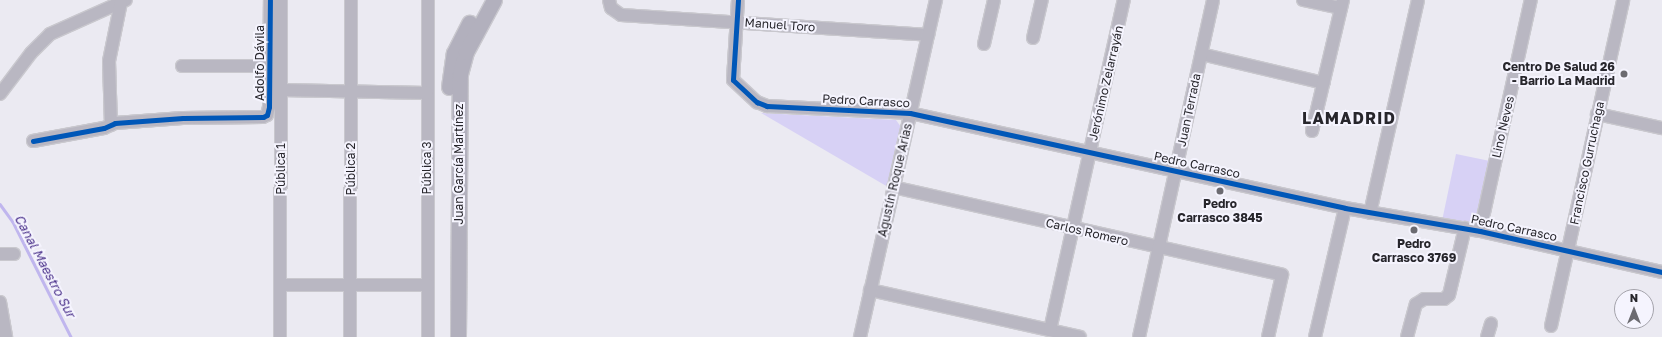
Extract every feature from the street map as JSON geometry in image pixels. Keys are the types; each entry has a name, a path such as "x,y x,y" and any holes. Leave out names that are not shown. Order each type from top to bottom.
{"main road":[{"name":"Juan García Martínez","path":"449,337 450,73 459,42 483,0"},
{"name":"Juan García Martínez","path":"458,337 460,74 466,52 494,0"}],"street":[{"name":"Adolfo Dávila","path":"111,125 183,118 258,119 269,112 270,0"},
{"name":"Pública 1","path":"280,337 281,0"},
{"name":"Pública 2","path":"350,337 351,0"},
{"name":"Pública 3","path":"428,0 428,337"},
{"path":"736,22 738,0"},
{"name":"Agustín Roque Arias","path":"860,337 936,0"},
{"path":"984,44 994,0"},
{"path":"1033,38 1042,0"},
{"name":"Jerónimo Zelarrayán","path":"1050,330 1124,0"},
{"name":"Juan Terrada","path":"1139,337 1213,0"},
{"path":"1303,0 1342,4 1312,132"},
{"path":"1370,213 1418,0"},
{"name":"Lino Neves","path":"1480,231 1531,0"},
{"name":"Francisco Gurruchaga","path":"1551,326 1623,0"},
{"path":"0,94 31,53 50,34 123,1"},
{"path":"33,141 111,125 109,61 123,1"},
{"name":"Manuel Toro","path":"610,4 621,15 928,35"},
{"name":"Pedro Carrasco","path":"736,22 733,80 757,102 767,106 910,113 1345,208 1480,231 1662,272"},
{"path":"1201,54 1324,82"},
{"path":"182,66 270,66"},
{"path":"281,90 427,93"},
{"path":"1597,114 1662,128"},
{"name":"Carlos Romero","path":"893,187 1158,249 1282,275 1268,337"},
{"path":"1316,337 1345,208"},
{"path":"1407,337 1416,304 1424,299 1444,299 1449,295 1465,228"},
{"path":"0,254 14,254"},
{"path":"280,285 428,285"},
{"path":"870,290 1080,337"},
{"path":"0,302 6,337"},
{"path":"1488,337 1490,324"}],"shaded area":[{"path":"761,113 896,120 901,127 888,187"},
{"path":"1456,154 1490,161 1475,227 1442,221"}],"waterway":[{"name":"Canal Maestro Sur","path":"0,204 13,222 71,337"}],"cycle path":[{"path":"33,141 104,128 115,123 183,118 263,117 267,115 269,107 270,0"},
{"path":"738,0 733,80 757,102 767,106 910,113 1345,208 1480,231 1662,272"}],"place":[{"name":"Centro De Salud 26 - Barrio La Madrid","path":"1624,74"},
{"name":"Pedro Carrasco 3845","path":"1220,191"},
{"name":"Pedro Carrasco 3769","path":"1414,230"}],"district":[{"name":"LAMADRID","path":"1349,118"}]}
